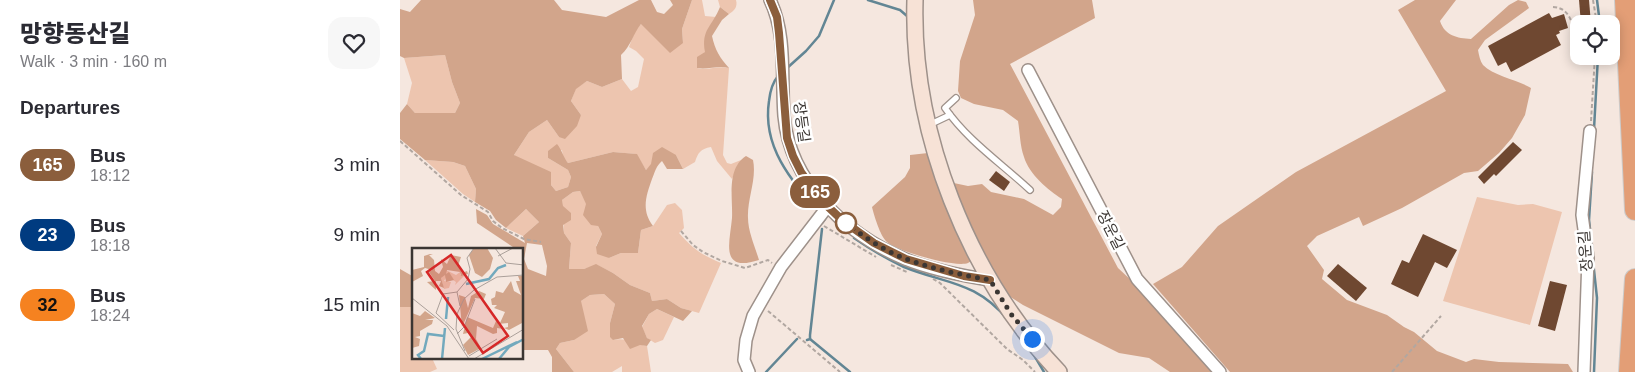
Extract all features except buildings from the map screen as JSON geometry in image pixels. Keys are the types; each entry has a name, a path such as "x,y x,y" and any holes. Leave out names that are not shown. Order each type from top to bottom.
{"highway":[{"path":"1626,0 1635,210"},
{"path":"1629,372 1635,279"}],"street":[{"name":"장등길","path":"770,0 777,17 787,138 793,156 811,187 821,215 841,219 874,243 906,259 964,276 990,280"},
{"path":"915,0 914,18 920,80 929,125 944,182 990,280 1011,314 1059,372"},
{"name":"장운길","path":"1028,70 1137,279 1220,372"},
{"name":"장운길","path":"1584,372 1588,258 1582,215 1590,131"},
{"path":"749,372 744,360 746,340 753,316 781,267 821,215"}],"lane":[{"path":"956,98 945,108 950,115 972,140 1007,168 1030,190"},
{"path":"929,125 950,115"}],"path":[{"path":"1593,0 1595,15"},
{"path":"1553,7 1561,7 1570,19"},
{"path":"1590,131 1594,65"},
{"path":"400,141 461,195 488,212 493,221 502,228 524,239 541,242"},
{"path":"821,215 826,227 879,258"},
{"path":"681,231 693,245 722,261 745,268 768,260 781,267"},
{"path":"887,263 912,273"},
{"path":"929,276 940,283 1007,349 1023,360 1034,372"},
{"path":"760,304 840,372"},
{"path":"1392,372 1440,316"}],"shaded area":[{"path":"421,0 554,0 562,10 606,17 639,0 651,0 657,12 664,14 673,5 670,0 692,0 682,29 683,43 670,53 641,24 621,55 622,79 602,87 587,81 576,89 571,101 581,115 577,126 565,139 559,137 547,120 529,132 514,155 551,172 551,185 556,191 568,187 571,177 568,170 548,158 548,151 557,144 568,163 613,152 637,154 646,170 651,164 653,153 662,147 676,155 683,169 667,169 662,161 652,179 646,209 653,226 641,230 638,253 621,253 609,258 597,254 596,247 602,234 598,226 591,225 583,215 586,204 580,191 573,192 562,200 563,206 571,213 571,220 563,225 564,233 571,243 569,269 584,269 596,264 630,285 650,293 652,301 667,299 681,308 692,311 683,321 657,309 649,314 642,326 647,338 651,340 647,346 640,345 630,349 623,338 613,340 610,337 610,323 615,304 604,294 590,295 581,301 588,331 574,340 560,343 556,349 574,372 552,372 552,357 548,350 524,350 524,259 524,248 514,248 477,223 476,209 487,215 493,224 525,243 523,236 539,222 526,209 506,228 496,220 490,211 475,202 476,189 465,166 453,162 425,160 400,139 400,113 407,104 415,113 455,113 460,103 445,55 404,58 400,56 400,9 410,12","holes":["527,243 542,245 547,266 546,276 528,269 524,259"]},
{"path":"692,0 702,0 705,16 716,17 708,29 705,52 697,68 729,68 723,155 727,163 731,164 741,160 732,179 717,161 711,147 702,150 695,162 683,169 676,155 652,164 646,170 636,154 613,152 568,163 563,157 562,150 548,158 568,170 571,177 568,187 556,191 514,155 529,132 547,120 559,137 581,115 571,101 576,88 587,81 602,87 622,79 631,91 638,87 644,59 629,47 635,31 642,23 683,43 682,29"},
{"path":"718,0 736,0 736,7 729,14 720,7"},
{"path":"973,0 1092,0 1095,18 1010,64 1118,268 1133,282 1213,372 1170,372 1149,358 1119,353 1023,305 1001,291 949,182 968,186 982,184 991,192 1024,199 1053,215 1061,207 1062,199 1040,181 1026,163 1018,121 1003,110 974,104 961,98 958,91 960,61 975,15"},
{"path":"1415,0 1456,0 1440,21 1448,33 1461,38 1471,39 1509,5 1518,0 1526,2 1529,8 1485,40 1478,50 1483,65 1488,69 1531,88 1525,115 1512,138 1499,153 1478,171 1464,173 1402,208 1363,226 1359,217 1317,236 1307,246 1324,270 1322,279 1347,300 1387,315 1414,332 1437,351 1466,362 1474,359 1499,362 1568,364 1573,372 1230,372 1153,284 1182,267 1218,226 1296,172 1446,91 1398,10"},
{"path":"720,7 729,14 722,20 712,36 718,54 729,68 697,68 697,57 705,52 706,33"},
{"path":"445,55 460,103 455,113 415,113 407,104 412,83 404,58"},
{"path":"928,153 972,257 968,263 939,261 902,250 887,242 878,225 872,207 905,177 910,168 910,155"},
{"path":"746,156 753,160 754,167 748,223 759,260 746,263 732,259 729,245 733,176 736,168"},
{"path":"425,160 453,162 465,166 476,189 475,202 463,194"},
{"path":"580,191 602,234 596,246 609,258 621,253 638,253 641,230 653,226 667,205 675,203 682,210 684,228 679,233 698,251 721,263 699,313 681,308 667,299 652,301 650,293 630,285 597,265 584,269 569,269 571,243 564,233 562,200 573,192"},
{"path":"1477,197 1518,205 1533,204 1562,212 1530,325 1443,301"},
{"path":"526,209 539,222 523,236 506,228"},
{"path":"400,269 412,276 412,307 400,307"},
{"path":"604,294 615,304 610,323 613,340 626,340 647,346 651,372 622,372 622,366 612,372 574,372 556,349 560,343 574,340 581,301 590,295"},
{"path":"400,307 412,307 412,360 433,360 437,369 430,372 400,372"},
{"path":"657,309 674,317 663,340 655,343 647,338 642,327 649,314"}],"waterway":[{"path":"786,69 819,36 834,0"},
{"path":"868,0 900,10 907,16"},
{"path":"1597,0 1599,15"},
{"path":"1594,129 1598,65"},
{"path":"778,76 769,98 768,118 774,148 798,188 819,212"},
{"path":"1591,238 1589,220 1592,172"},
{"path":"822,223 825,219"},
{"path":"807,340 810,339 822,229"},
{"path":"854,238 904,267 960,285 972,291 996,307 1008,320"},
{"path":"1593,261 1597,298 1594,372"},
{"path":"766,372 797,339"},
{"path":"810,339 850,372"},
{"path":"1031,350 1044,372"}],"bus line":[{"name":"165","path":"770,0 777,17 779,33 787,138 793,156 811,187 823,202 841,219 874,243 906,259 964,276 990,280"}],"route":[{"path":"846,223 874,243 906,259 964,276 990,280 1011,314 1032,339"}]}
